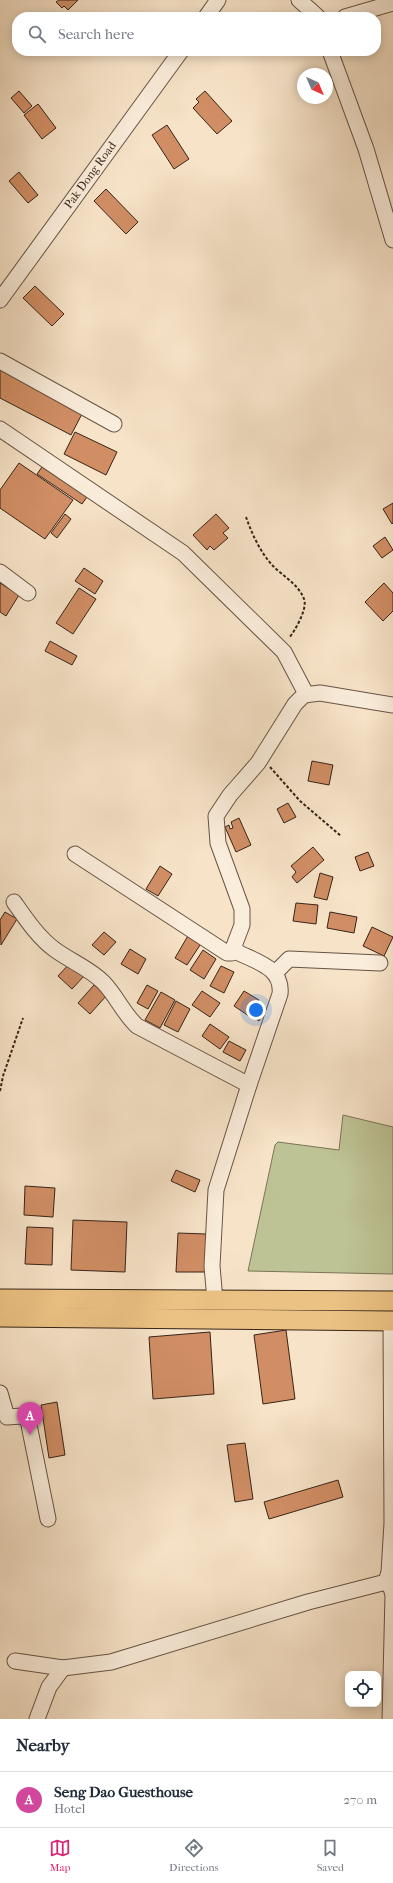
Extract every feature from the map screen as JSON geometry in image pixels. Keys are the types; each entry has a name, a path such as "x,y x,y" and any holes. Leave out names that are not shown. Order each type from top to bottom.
{"main road":[{"path":"0,1299 47,1308 392,1321"},
{"path":"0,1316 47,1308 215,1300 393,1301"}],"street":[{"path":"210,12 218,0"},
{"path":"299,0 312,12"},
{"path":"362,12 393,3"},
{"name":"Pak Dong Road","path":"0,300 177,56"},
{"path":"332,56 366,149 393,240"},
{"path":"0,362 114,424"},
{"path":"0,429 184,553 284,652 302,686 304,695"},
{"path":"0,572 28,593"},
{"path":"215,1300 212,1266 216,1190 249,1085 280,994 280,980 275,973 269,968 237,952 234,946 242,925 242,908 218,843 216,816 226,800 261,757 294,704 304,695 320,693 393,706"},
{"path":"75,854 227,953 232,953 236,950"},
{"path":"14,902 34,930 54,949 88,969 104,983 127,1018 137,1026 249,1085"},
{"path":"275,973 289,959 380,963"},
{"path":"386,1582 389,1572 392,1523 392,1321"},
{"path":"0,1393 7,1417 22,1416 28,1420 48,1518"},
{"path":"15,1661 63,1668 111,1662 308,1602 386,1582"},
{"path":"386,1582 391,1588 393,1595 390,1719"},
{"path":"37,1719 49,1687 63,1668"}],"path":[{"path":"246,517 253,536 272,564 299,590 305,600 305,606 292,634 280,648"},
{"path":"261,757 300,801 341,836"},
{"path":"0,1091 3,1076 23,1018"}],"green space":[{"path":"343,1115 393,1127 393,1274 248,1271 275,1145 278,1142 339,1150"}],"building":[{"path":"59,0 78,0 68,10 64,6 62,8 56,2"},
{"path":"19,91 32,106 24,113 11,98"},
{"path":"205,91 232,121 217,134 193,108 199,102 196,99"},
{"path":"38,104 56,128 42,139 24,115"},
{"path":"167,125 189,159 174,169 152,135"},
{"path":"19,172 38,195 28,203 9,181"},
{"path":"106,189 138,222 126,234 94,201"},
{"path":"35,286 64,314 52,326 23,298"},
{"path":"0,369 83,412 71,435 0,398"},
{"path":"75,432 117,452 106,475 64,454"},
{"path":"19,463 73,500 45,539 0,508 0,490"},
{"path":"42,467 87,497 82,504 37,474"},
{"path":"393,503 393,523 392,524 383,509"},
{"path":"65,514 71,519 57,538 51,533"},
{"path":"216,514 229,528 223,533 228,538 214,550 210,546 207,550 193,535"},
{"path":"385,537 393,550 382,558 373,546"},
{"path":"84,568 103,581 95,594 75,581"},
{"path":"0,583 19,595 6,616 0,612"},
{"path":"384,583 393,593 393,611 383,621 365,602"},
{"path":"79,588 96,599 73,634 56,623"},
{"path":"50,641 77,656 72,665 45,651"},
{"path":"312,761 333,765 329,785 308,781"},
{"path":"288,803 296,817 284,823 277,809"},
{"path":"239,818 251,845 236,852 225,827 229,825 230,829 233,828 231,822"},
{"path":"313,847 324,860 297,883 292,877 296,872 291,866"},
{"path":"368,852 374,866 360,871 355,857"},
{"path":"160,866 172,874 158,896 146,889"},
{"path":"320,873 333,877 327,900 314,897"},
{"path":"296,903 318,905 316,924 293,921"},
{"path":"5,912 17,919 1,945 0,920"},
{"path":"330,912 357,917 354,933 327,928"},
{"path":"372,927 393,937 384,956 363,946"},
{"path":"104,932 116,942 104,955 92,945"},
{"path":"189,934 202,942 187,965 175,958"},
{"path":"130,949 146,959 138,974 121,964"},
{"path":"203,950 216,959 204,979 190,970"},
{"path":"71,962 85,975 72,989 58,976"},
{"path":"221,966 234,972 224,993 210,986"},
{"path":"94,985 107,995 90,1014 78,1003"},
{"path":"147,985 158,991 148,1009 137,1003"},
{"path":"202,991 220,1003 210,1017 192,1005"},
{"path":"244,991 259,1000 249,1016 234,1006"},
{"path":"161,992 175,1000 160,1028 145,1020"},
{"path":"176,1001 190,1009 178,1032 164,1025"},
{"path":"257,1005 265,1010 259,1021 251,1016"},
{"path":"210,1024 229,1037 220,1049 202,1036"},
{"path":"229,1041 246,1050 240,1061 223,1052"},
{"path":"176,1170 200,1180 195,1192 171,1181"},
{"path":"25,1186 55,1188 53,1217 24,1215"},
{"path":"73,1220 127,1222 125,1272 71,1270"},
{"path":"27,1227 53,1228 52,1265 25,1264"},
{"path":"178,1233 206,1234 205,1272 176,1272"},
{"path":"286,1330 295,1399 263,1404 254,1335"},
{"path":"210,1332 214,1394 153,1399 149,1337"},
{"path":"57,1402 65,1455 49,1458 41,1405"},
{"path":"245,1443 253,1499 235,1502 227,1445"},
{"path":"338,1480 343,1497 269,1519 264,1502"}],"place":[{"name":"Seng Dao Guesthouse","path":"30,1435"}]}
